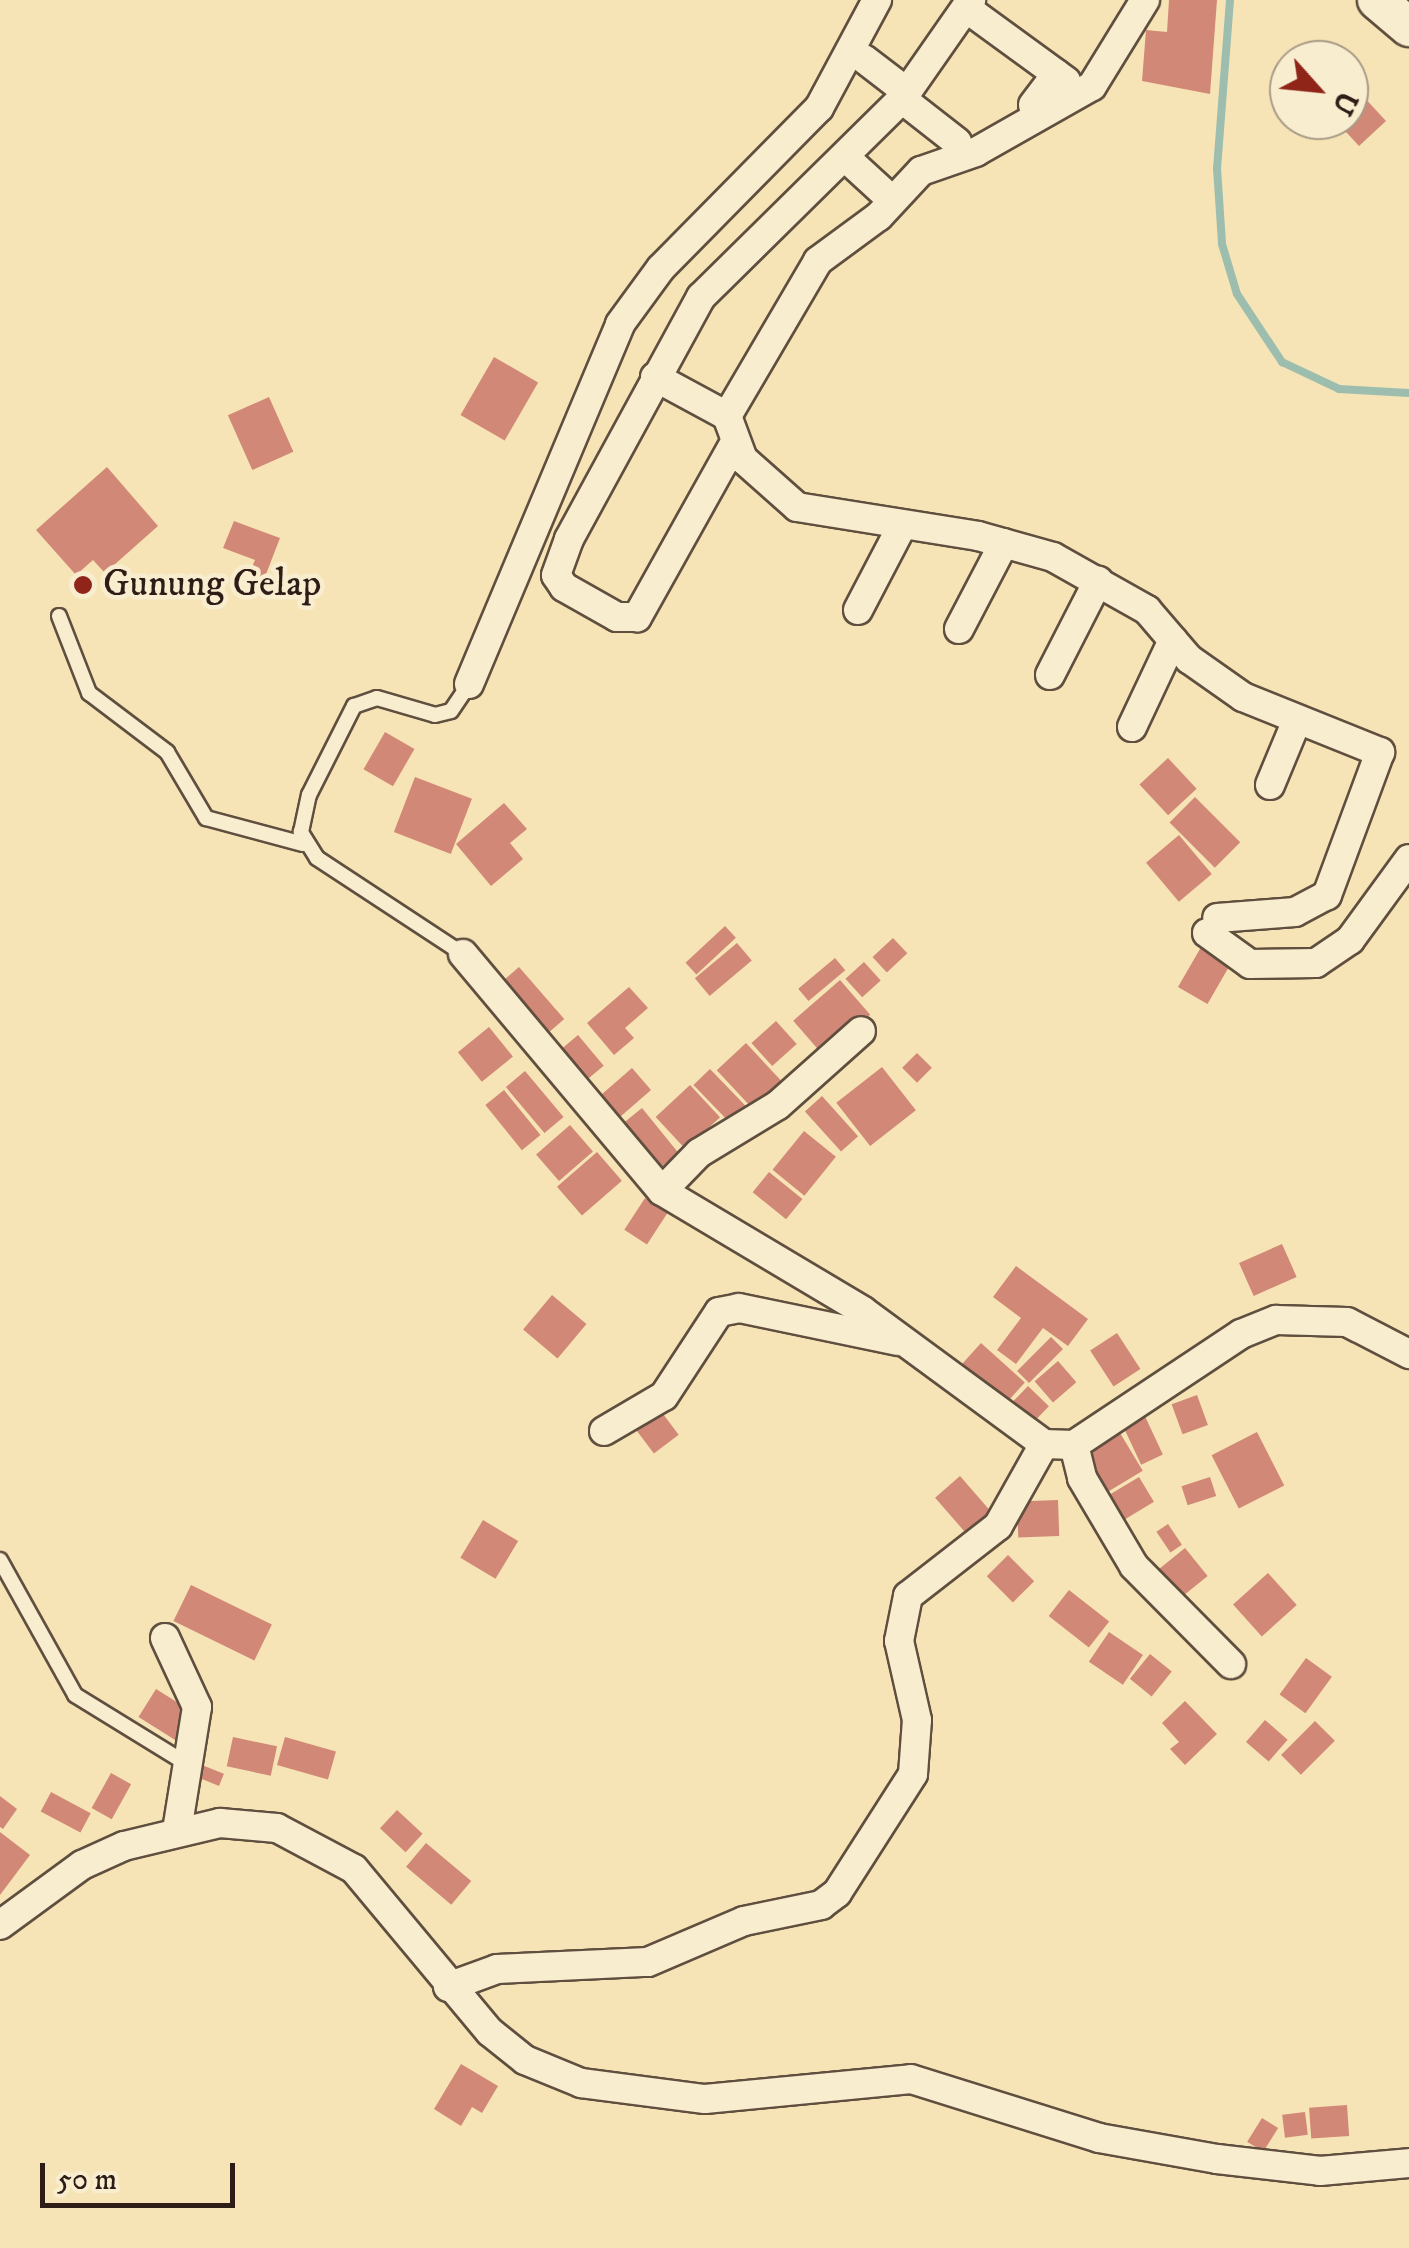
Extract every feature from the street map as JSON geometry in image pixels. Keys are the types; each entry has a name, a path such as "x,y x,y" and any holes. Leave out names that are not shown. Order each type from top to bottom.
{"main road":[{"path":"1377,0 1409,27"}],"street":[{"path":"468,684 620,324 661,268 819,108 877,0"},
{"path":"1033,104 1061,78 968,4 905,96 736,256 654,377 568,538 556,575 564,587 617,616 637,617 802,278 930,166 976,152 1092,86 1146,0"},
{"path":"864,59 957,142"},
{"path":"844,157 892,200"},
{"path":"654,377 731,429 763,482 797,507 1004,543 1098,581 1147,610 1173,640 1243,698 1376,748 1382,759 1344,863 1328,895 1295,912 1212,926 1250,964 1316,963 1350,940 1409,860"},
{"path":"858,610 902,526"},
{"path":"959,629 1004,543"},
{"path":"1050,675 1098,581"},
{"path":"1132,727 1173,640"},
{"path":"1270,785 1297,720"},
{"path":"463,954 662,1192 904,1342 1044,1444 1074,1446 1241,1334 1276,1320 1346,1322 1378,1332 1409,1354"},
{"path":"662,1192 699,1153 778,1104 860,1031"},
{"path":"604,1431 664,1396 719,1312 739,1308 904,1342"},
{"path":"448,1987 497,1969 648,1962 744,1921 821,1905 837,1893 914,1774 917,1720 899,1641 908,1596 998,1526 1044,1444"},
{"path":"1074,1446 1082,1478 1134,1566 1231,1664"},
{"path":"165,1638 197,1707 177,1830"},
{"path":"0,1924 82,1865 177,1830 220,1823 312,1840 354,1870 448,1987 525,2060 600,2087 705,2098 911,2079 1099,2138 1197,2156 1320,2172 1409,2163"}],"lane":[{"path":"59,616 89,692 167,752 206,818 303,844 463,954"},
{"path":"303,844 309,795 354,706 377,698 435,715 451,710 468,684"},
{"path":"0,1560 74,1695 189,1766"}],"building":[{"path":"1169,0 1217,0 1210,94 1142,81 1146,30 1167,32"},
{"path":"1369,103 1386,121 1369,137"},
{"path":"494,357 538,382 505,441 460,415"},
{"path":"269,397 293,452 252,470 228,415"},
{"path":"107,467 158,526 105,573 93,560 76,575 36,530"},
{"path":"234,521 280,538 263,582 248,576 255,560 223,548"},
{"path":"385,732 414,749 393,786 364,769"},
{"path":"1168,758 1197,789 1168,815 1139,785"},
{"path":"415,777 472,799 451,854 394,832"},
{"path":"1195,797 1240,842 1215,868 1170,822"},
{"path":"504,803 527,829 510,843 523,859 491,886 456,844"},
{"path":"1179,835 1212,874 1179,902 1146,863"},
{"path":"725,926 736,938 696,975 686,963"},
{"path":"893,938 907,953 887,972 873,957"},
{"path":"1204,942 1233,959 1207,1004 1178,987"},
{"path":"737,943 752,961 710,996 695,978"},
{"path":"835,958 845,970 809,1001 798,989"},
{"path":"864,962 881,981 862,997 845,979"},
{"path":"519,967 564,1019 540,1040 495,988"},
{"path":"840,980 870,1015 823,1055 793,1021"},
{"path":"629,987 648,1008 625,1028 634,1038 614,1055 587,1023"},
{"path":"776,1021 797,1044 772,1066 751,1043"},
{"path":"489,1027 513,1057 482,1082 458,1052"},
{"path":"578,1035 604,1066 578,1087 553,1056"},
{"path":"746,1043 781,1081 752,1108 717,1070"},
{"path":"917,1053 932,1068 917,1083 902,1068"},
{"path":"882,1067 916,1110 870,1146 836,1103"},
{"path":"632,1068 651,1090 615,1121 596,1099"},
{"path":"710,1069 750,1111 734,1127 693,1085"},
{"path":"525,1071 564,1117 544,1133 506,1087"},
{"path":"690,1085 720,1117 686,1149 656,1117"},
{"path":"504,1090 541,1135 522,1150 485,1105"},
{"path":"822,1096 858,1136 841,1152 805,1111"},
{"path":"642,1108 679,1153 653,1174 616,1129"},
{"path":"570,1125 593,1151 559,1181 536,1155"},
{"path":"804,1131 836,1157 804,1196 773,1170"},
{"path":"597,1152 622,1181 582,1215 557,1187"},
{"path":"769,1172 802,1199 786,1219 753,1192"},
{"path":"645,1198 668,1213 647,1245 624,1230"},
{"path":"1282,1244 1297,1277 1254,1296 1239,1263"},
{"path":"1016,1266 1088,1319 1068,1346 1043,1328 1016,1364 997,1350 1021,1318 993,1297"},
{"path":"552,1295 586,1324 558,1358 523,1329"},
{"path":"1117,1333 1140,1369 1114,1386 1090,1350"},
{"path":"1051,1337 1063,1349 1029,1383 1017,1371"},
{"path":"981,1343 1025,1382 1003,1407 959,1368"},
{"path":"1058,1361 1076,1382 1053,1402 1035,1381"},
{"path":"1028,1386 1049,1406 1026,1430 1005,1410"},
{"path":"1197,1395 1208,1425 1183,1434 1172,1404"},
{"path":"657,1406 679,1435 654,1453 632,1425"},
{"path":"1143,1412 1163,1455 1141,1465 1121,1422"},
{"path":"1117,1428 1143,1471 1105,1494 1079,1451"},
{"path":"1257,1432 1284,1485 1239,1509 1212,1455"},
{"path":"960,1476 994,1515 969,1537 935,1498"},
{"path":"1139,1477 1154,1502 1121,1521 1106,1497"},
{"path":"1210,1477 1216,1496 1188,1505 1181,1486"},
{"path":"1058,1500 1059,1536 1018,1537 1017,1501"},
{"path":"483,1520 518,1541 495,1579 460,1558"},
{"path":"1168,1524 1182,1545 1170,1553 1156,1532"},
{"path":"1185,1548 1208,1576 1182,1597 1159,1569"},
{"path":"1008,1555 1034,1581 1013,1602 987,1576"},
{"path":"1268,1573 1297,1605 1262,1636 1233,1604"},
{"path":"191,1585 272,1624 254,1660 173,1621"},
{"path":"1069,1590 1109,1621 1089,1647 1049,1616"},
{"path":"1109,1632 1143,1655 1123,1685 1089,1662"},
{"path":"1150,1654 1172,1672 1152,1696 1130,1679"},
{"path":"1306,1658 1332,1677 1305,1713 1280,1694"},
{"path":"156,1689 196,1714 178,1742 139,1717"},
{"path":"1185,1701 1217,1734 1185,1765 1170,1749 1179,1742 1162,1723"},
{"path":"1265,1720 1288,1740 1269,1762 1246,1742"},
{"path":"1315,1721 1335,1741 1301,1775 1281,1755"},
{"path":"233,1737 277,1746 271,1776 227,1766"},
{"path":"285,1737 336,1752 328,1779 277,1765"},
{"path":"197,1763 224,1774 219,1786 192,1775"},
{"path":"111,1773 131,1784 112,1819 92,1808"},
{"path":"51,1792 91,1813 80,1833 41,1811"},
{"path":"0,1796 17,1809 3,1829 0,1827"},
{"path":"397,1810 423,1834 406,1852 380,1828"},
{"path":"0,1832 30,1855 0,1895"},
{"path":"426,1843 471,1881 451,1905 406,1867"},
{"path":"461,2064 498,2086 482,2113 472,2107 461,2126 434,2109"},
{"path":"1347,2105 1349,2136 1311,2139 1309,2108"},
{"path":"1305,2112 1308,2135 1285,2138 1282,2115"},
{"path":"1262,2118 1278,2128 1263,2152 1247,2142"}],"waterway":[{"path":"1230,0 1217,168 1222,244 1237,294 1282,362 1339,389 1409,393"}],"place":[{"name":"Gunung Gelap","path":"83,585"}]}
